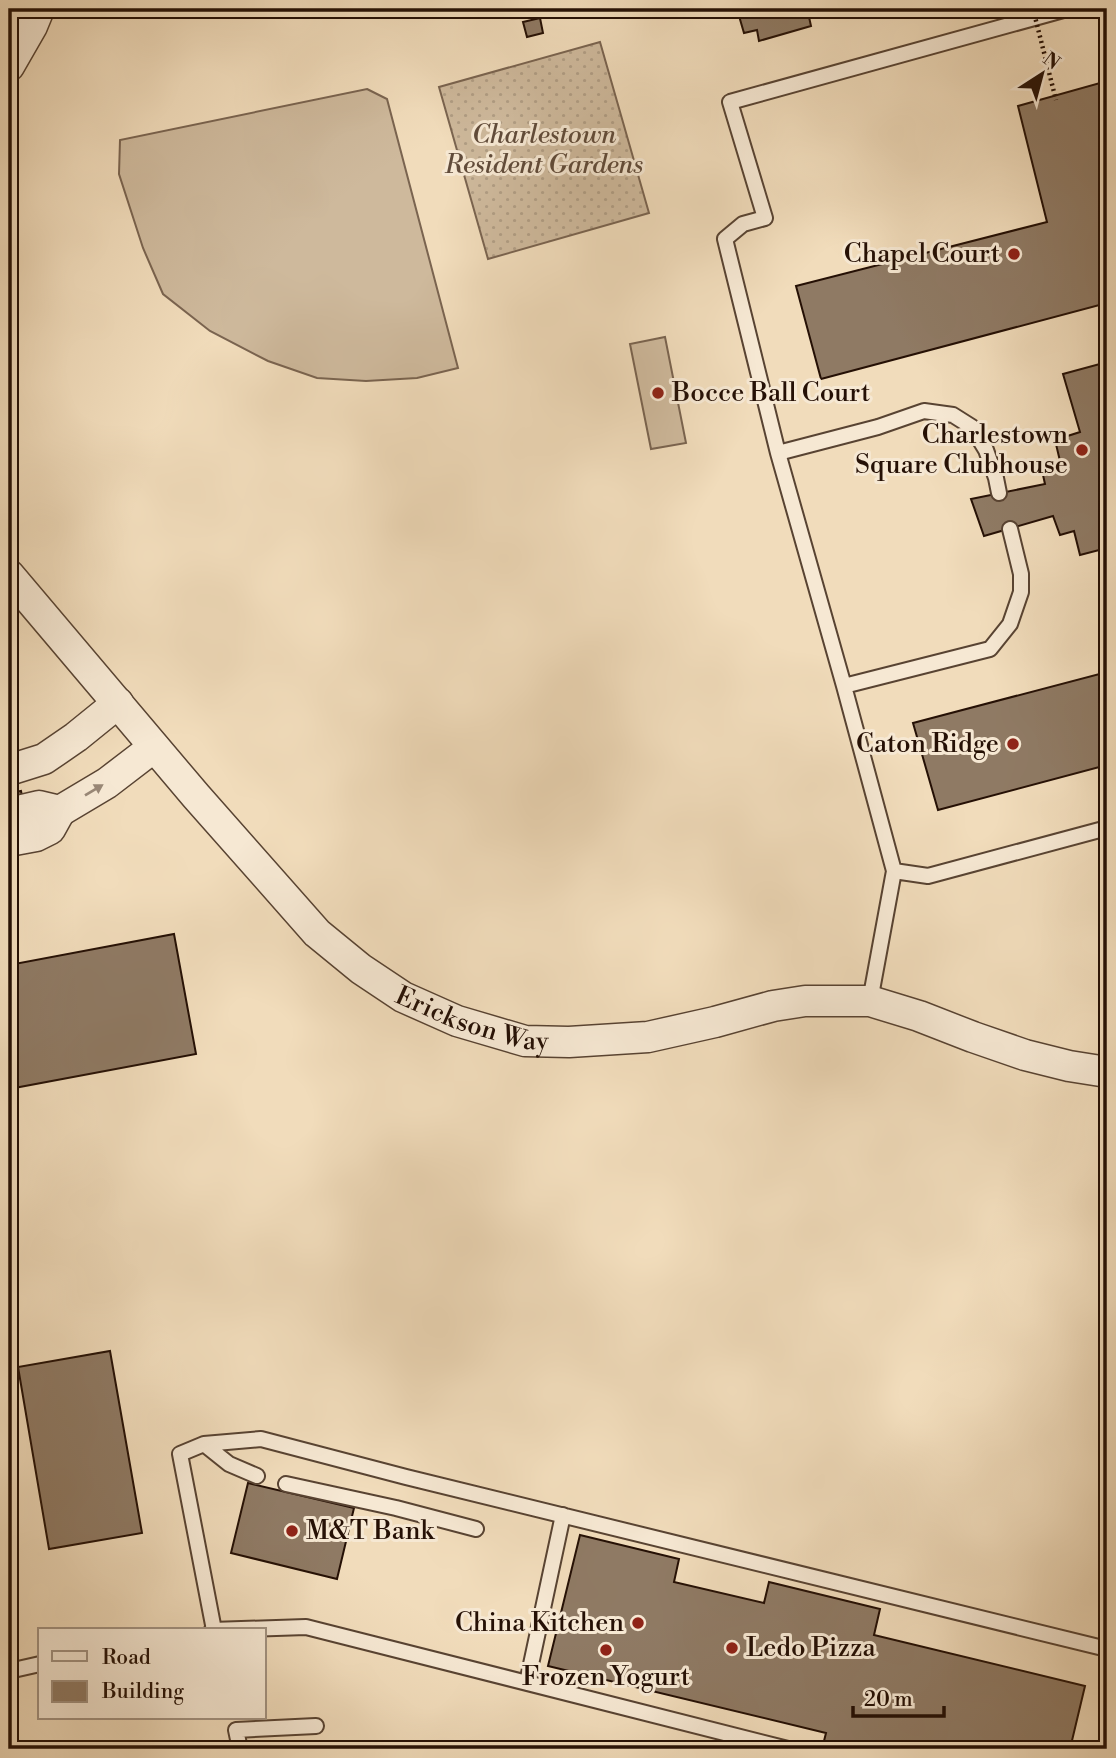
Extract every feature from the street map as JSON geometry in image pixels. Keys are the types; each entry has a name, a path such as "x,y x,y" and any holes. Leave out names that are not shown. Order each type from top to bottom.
{"street":[{"path":"9,66 32,26 38,9"},
{"name":"Erickson Way","path":"9,575 154,747 317,933 361,970 403,997 457,1021 524,1041 569,1042 648,1037 773,1006 805,1002 870,1001 1025,1055 1107,1072"},
{"path":"9,770 44,759 118,703"},
{"path":"9,841 36,836 50,829 60,811 107,783 154,747"},
{"path":"9,813 39,806 60,811"}],"lane":[{"path":"870,1001 894,871 778,453 725,239 743,224 765,218 730,102 1067,9"},
{"path":"778,453 878,427 924,411 953,415 972,427 986,450 999,493"},
{"path":"844,686 990,649 1010,625 1021,592 1021,575 1010,529"},
{"path":"894,871 928,876 1107,828"},
{"path":"213,1628 180,1454 204,1444 261,1439 1107,1649"},
{"path":"204,1444 229,1464 257,1476"},
{"path":"286,1484 476,1529"},
{"path":"527,1683 564,1515"},
{"path":"266,1628 306,1627 788,1749"},
{"path":"9,1671 38,1664"},
{"path":"240,1749 236,1730 316,1726"}],"path":[{"path":"1033,9 1056,100"}],"green space":[{"name":"Charlestown Resident Gardens","path":"600,42 649,213 488,259 439,87"},
{"path":"367,89 387,99 458,368 417,378 366,381 317,378 268,361 210,331 163,294 143,248 119,174 120,140"},
{"name":"Bocce Ball Court","path":"665,337 686,443 651,449 630,344"}],"building":[{"path":"737,9 839,9 809,17 811,26 759,41 757,30 744,33"},
{"path":"540,18 543,33 527,37 523,22"},
{"name":"Chapel Court","path":"1107,81 1107,303 821,379 796,286 1047,222 1018,106"},
{"name":"Charlestown Square Clubhouse","path":"1107,362 1107,548 1080,555 1074,531 1060,535 1053,516 984,536 971,499 1045,484 1041,466 1060,461 1055,440 1080,432 1063,374"},
{"name":"Caton Ridge","path":"1107,672 1107,765 938,810 913,723"},
{"path":"21,791 24,805 9,808 9,793"},
{"path":"174,934 196,1054 9,1089 9,965"},
{"path":"110,1351 142,1533 49,1549 18,1367"},
{"name":"M&T Bank","path":"248,1483 354,1508 337,1579 231,1553"},
{"path":"580,1535 679,1559 674,1582 764,1603 769,1582 880,1609 874,1635 1085,1686 1070,1749 822,1749 826,1733 548,1666"}],"place":[{"name":"Chapel Court","path":"1014,254"},
{"name":"Bocce Ball Court","path":"658,393"},
{"name":"Charlestown Square Clubhouse","path":"1082,450"},
{"name":"Caton Ridge","path":"1013,744"},
{"name":"M&T Bank","path":"292,1531"},
{"name":"China Kitchen","path":"638,1623"},
{"name":"Ledo Pizza","path":"732,1648"},
{"name":"Frozen Yogurt","path":"606,1650"}]}
